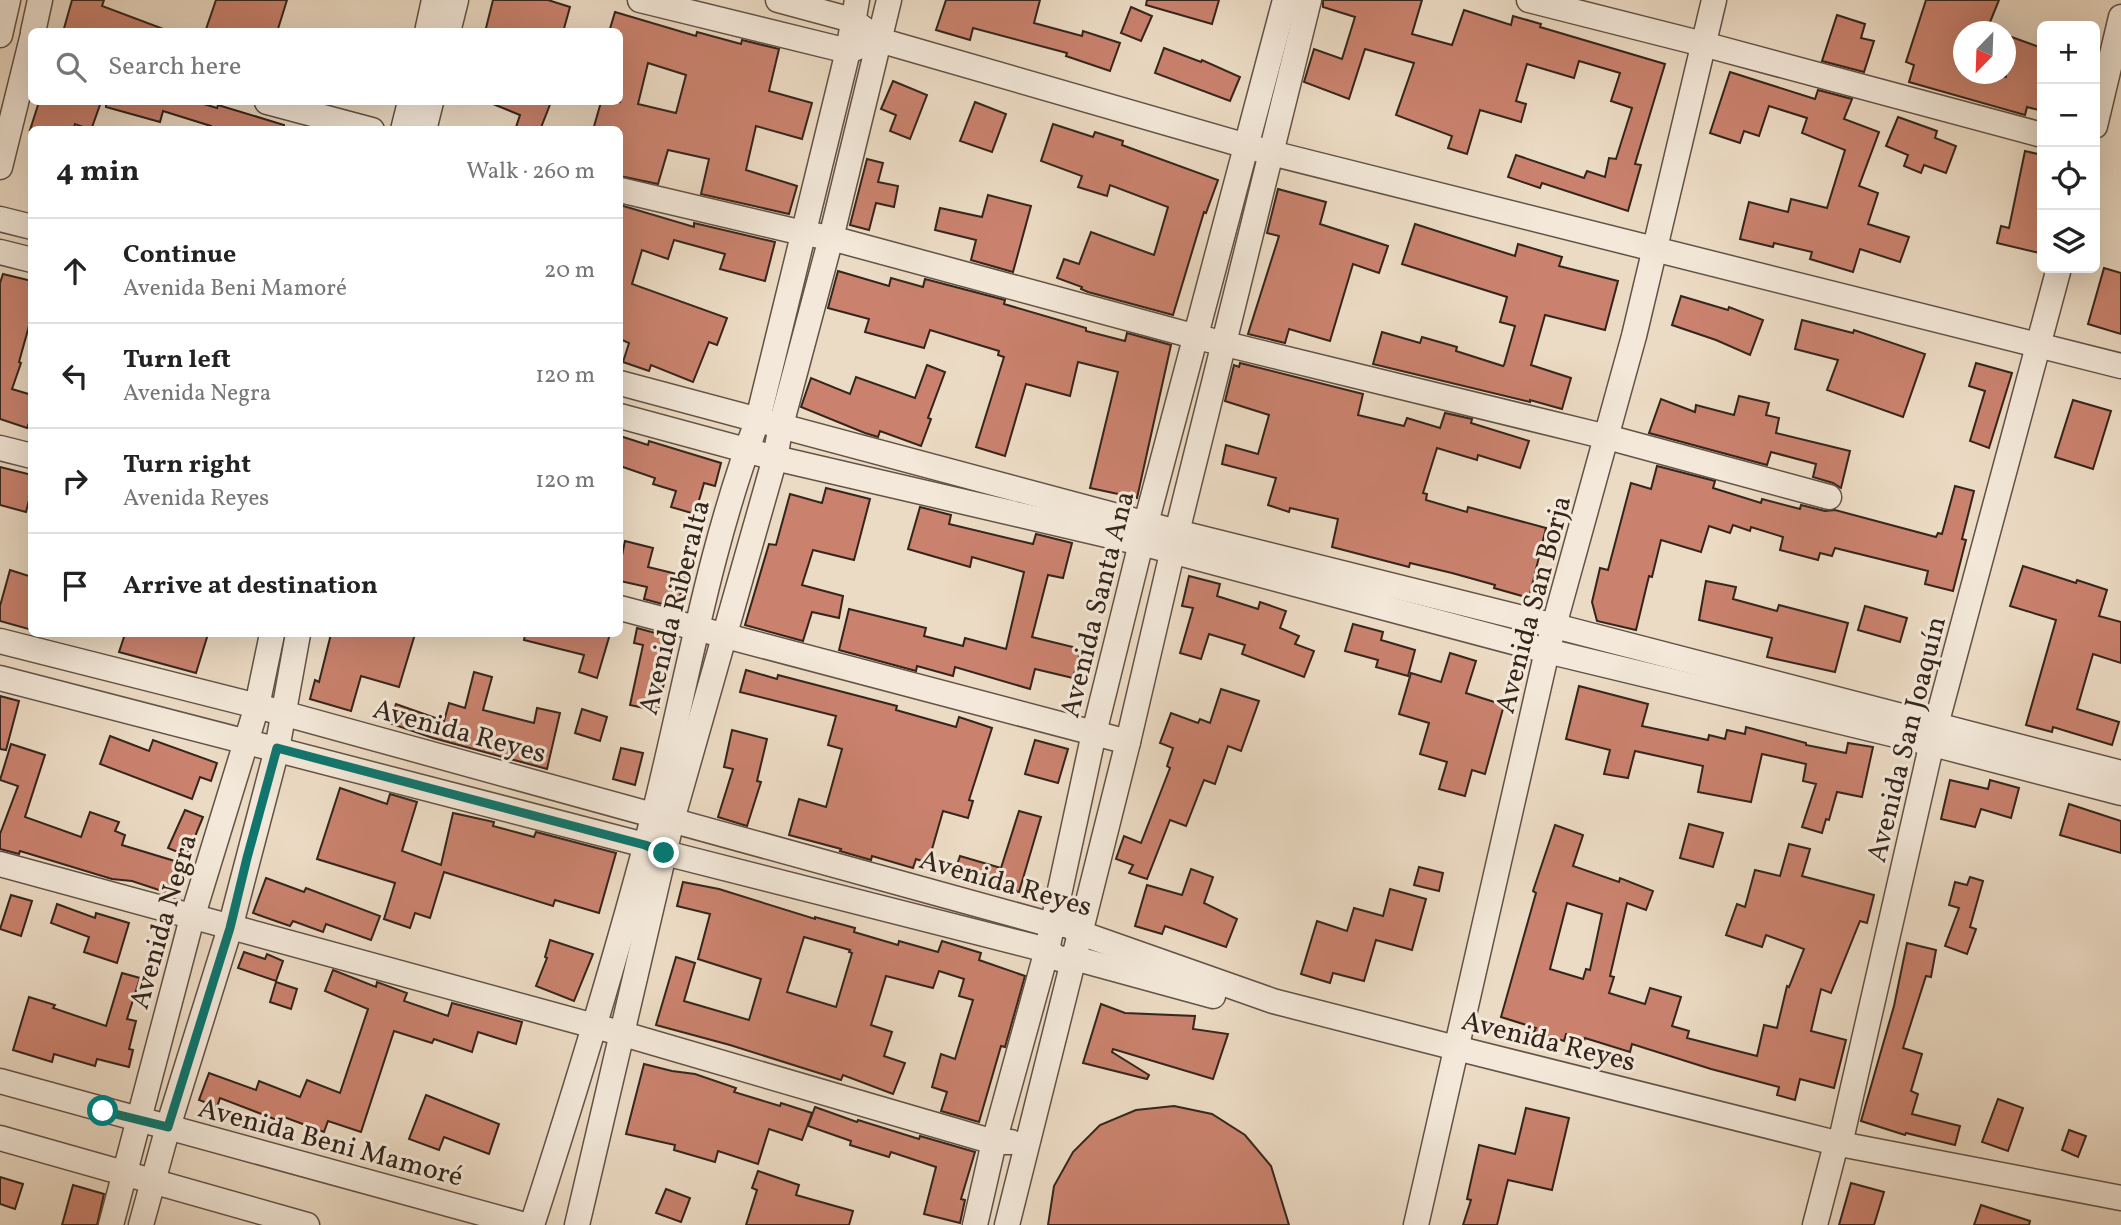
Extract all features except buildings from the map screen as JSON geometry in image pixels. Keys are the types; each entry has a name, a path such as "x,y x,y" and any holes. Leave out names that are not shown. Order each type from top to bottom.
{"street":[{"path":"0,35 8,0"},
{"path":"34,28 40,0"},
{"path":"428,28 435,0"},
{"path":"449,28 456,0"},
{"path":"640,0 848,51 879,40"},
{"path":"778,0 855,10 879,40 1245,145 2121,366"},
{"name":"Avenida Riberalta","path":"576,1225 620,1032 663,816 695,627 746,450 769,422 831,238 889,0"},
{"name":"Avenida Santa Ana","path":"975,1225 994,1142 1047,950 1094,733 1143,533 1285,0"},
{"path":"1006,1225 1128,741 1309,0"},
{"path":"1529,0 2037,134"},
{"name":"Avenida San Borja","path":"1416,1225 1547,651 1656,248 1714,0"},
{"name":"Avenida Riberalta","path":"663,816 723,636 775,458 769,422 803,233 848,51 855,10"},
{"path":"2100,105 2121,18"},
{"path":"0,167 28,50"},
{"path":"278,105 357,126"},
{"path":"404,126 409,105"},
{"path":"425,126 430,105"},
{"path":"623,191 831,238 1197,337 1607,437 1829,497"},
{"path":"0,219 28,226"},
{"path":"0,252 28,259"},
{"name":"Avenida San Joaquín","path":"1815,1225 1837,1148 1935,734 2058,273"},
{"path":"623,384 769,422 1547,651 2121,773"},
{"path":"623,417 775,458 1143,533"},
{"path":"0,448 28,455"},
{"path":"1175,542 1555,626 1935,734 2121,793"},
{"path":"623,609 1128,741"},
{"name":"Avenida Negra","path":"111,1225 192,918 257,706 271,637"},
{"path":"141,1225 168,1127 230,928 277,748 297,637"},
{"name":"Avenida Reyes","path":"0,641 257,706 1052,925 1068,925 1080,933 1273,1001 1454,1055"},
{"name":"Avenida Reyes","path":"0,678 1047,950 1059,959 1074,958 1454,1055 1837,1148 2121,1210"},
{"name":"Avenida Riberalta","path":"532,1225 655,849"},
{"path":"0,864 620,1032 994,1142 1027,1143"},
{"name":"Avenida Beni Mamoré","path":"0,1081 525,1225"},
{"path":"0,1138 307,1225"},
{"name":"Avenida Reyes","path":"1837,1148 2121,1198"}],"route":[{"path":"103,1111 168,1127 230,928 277,748 645,845 664,853"}]}
